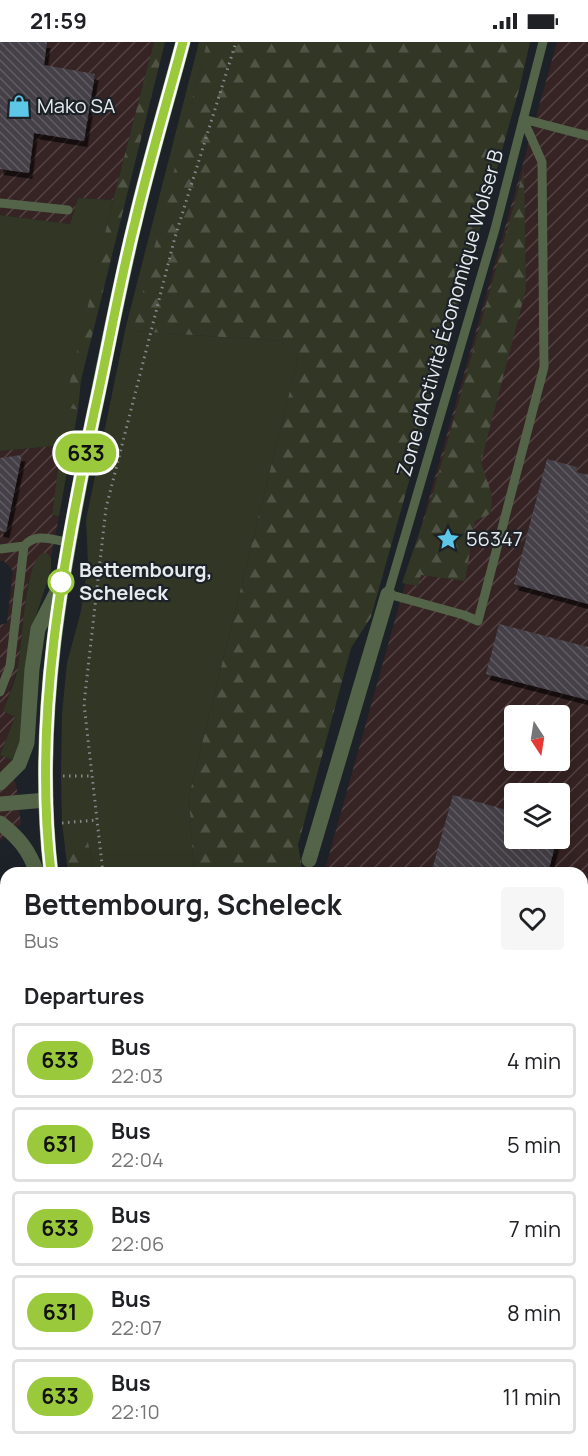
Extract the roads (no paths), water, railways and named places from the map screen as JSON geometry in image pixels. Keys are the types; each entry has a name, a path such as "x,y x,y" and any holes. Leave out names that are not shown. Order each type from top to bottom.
{"main road":[{"path":"51,867 46,796 50,672 61,584 135,222 183,42"}],"street":[{"path":"0,783 20,764 27,743 32,669 38,629 61,584"},
{"path":"309,860 388,594"},
{"path":"0,795 46,796"},
{"path":"0,804 46,796"},
{"path":"0,823 12,832 30,854 35,867"}],"lane":[{"name":"Zone d'Activité Économique Wolser B","path":"388,594 495,229 543,42"},
{"path":"523,118 588,136"},
{"path":"388,594 478,621 544,367 542,162 523,118"},
{"path":"0,203 68,210"},
{"path":"0,690 10,666 24,546 30,539 39,537 68,542"},
{"path":"0,549 24,546"}],"place":[{"name":"Mako SA","path":"19,106"},
{"name":"56347","path":"448,539"},
{"name":"Bettembourg, Scheleck","path":"61,582"}]}
